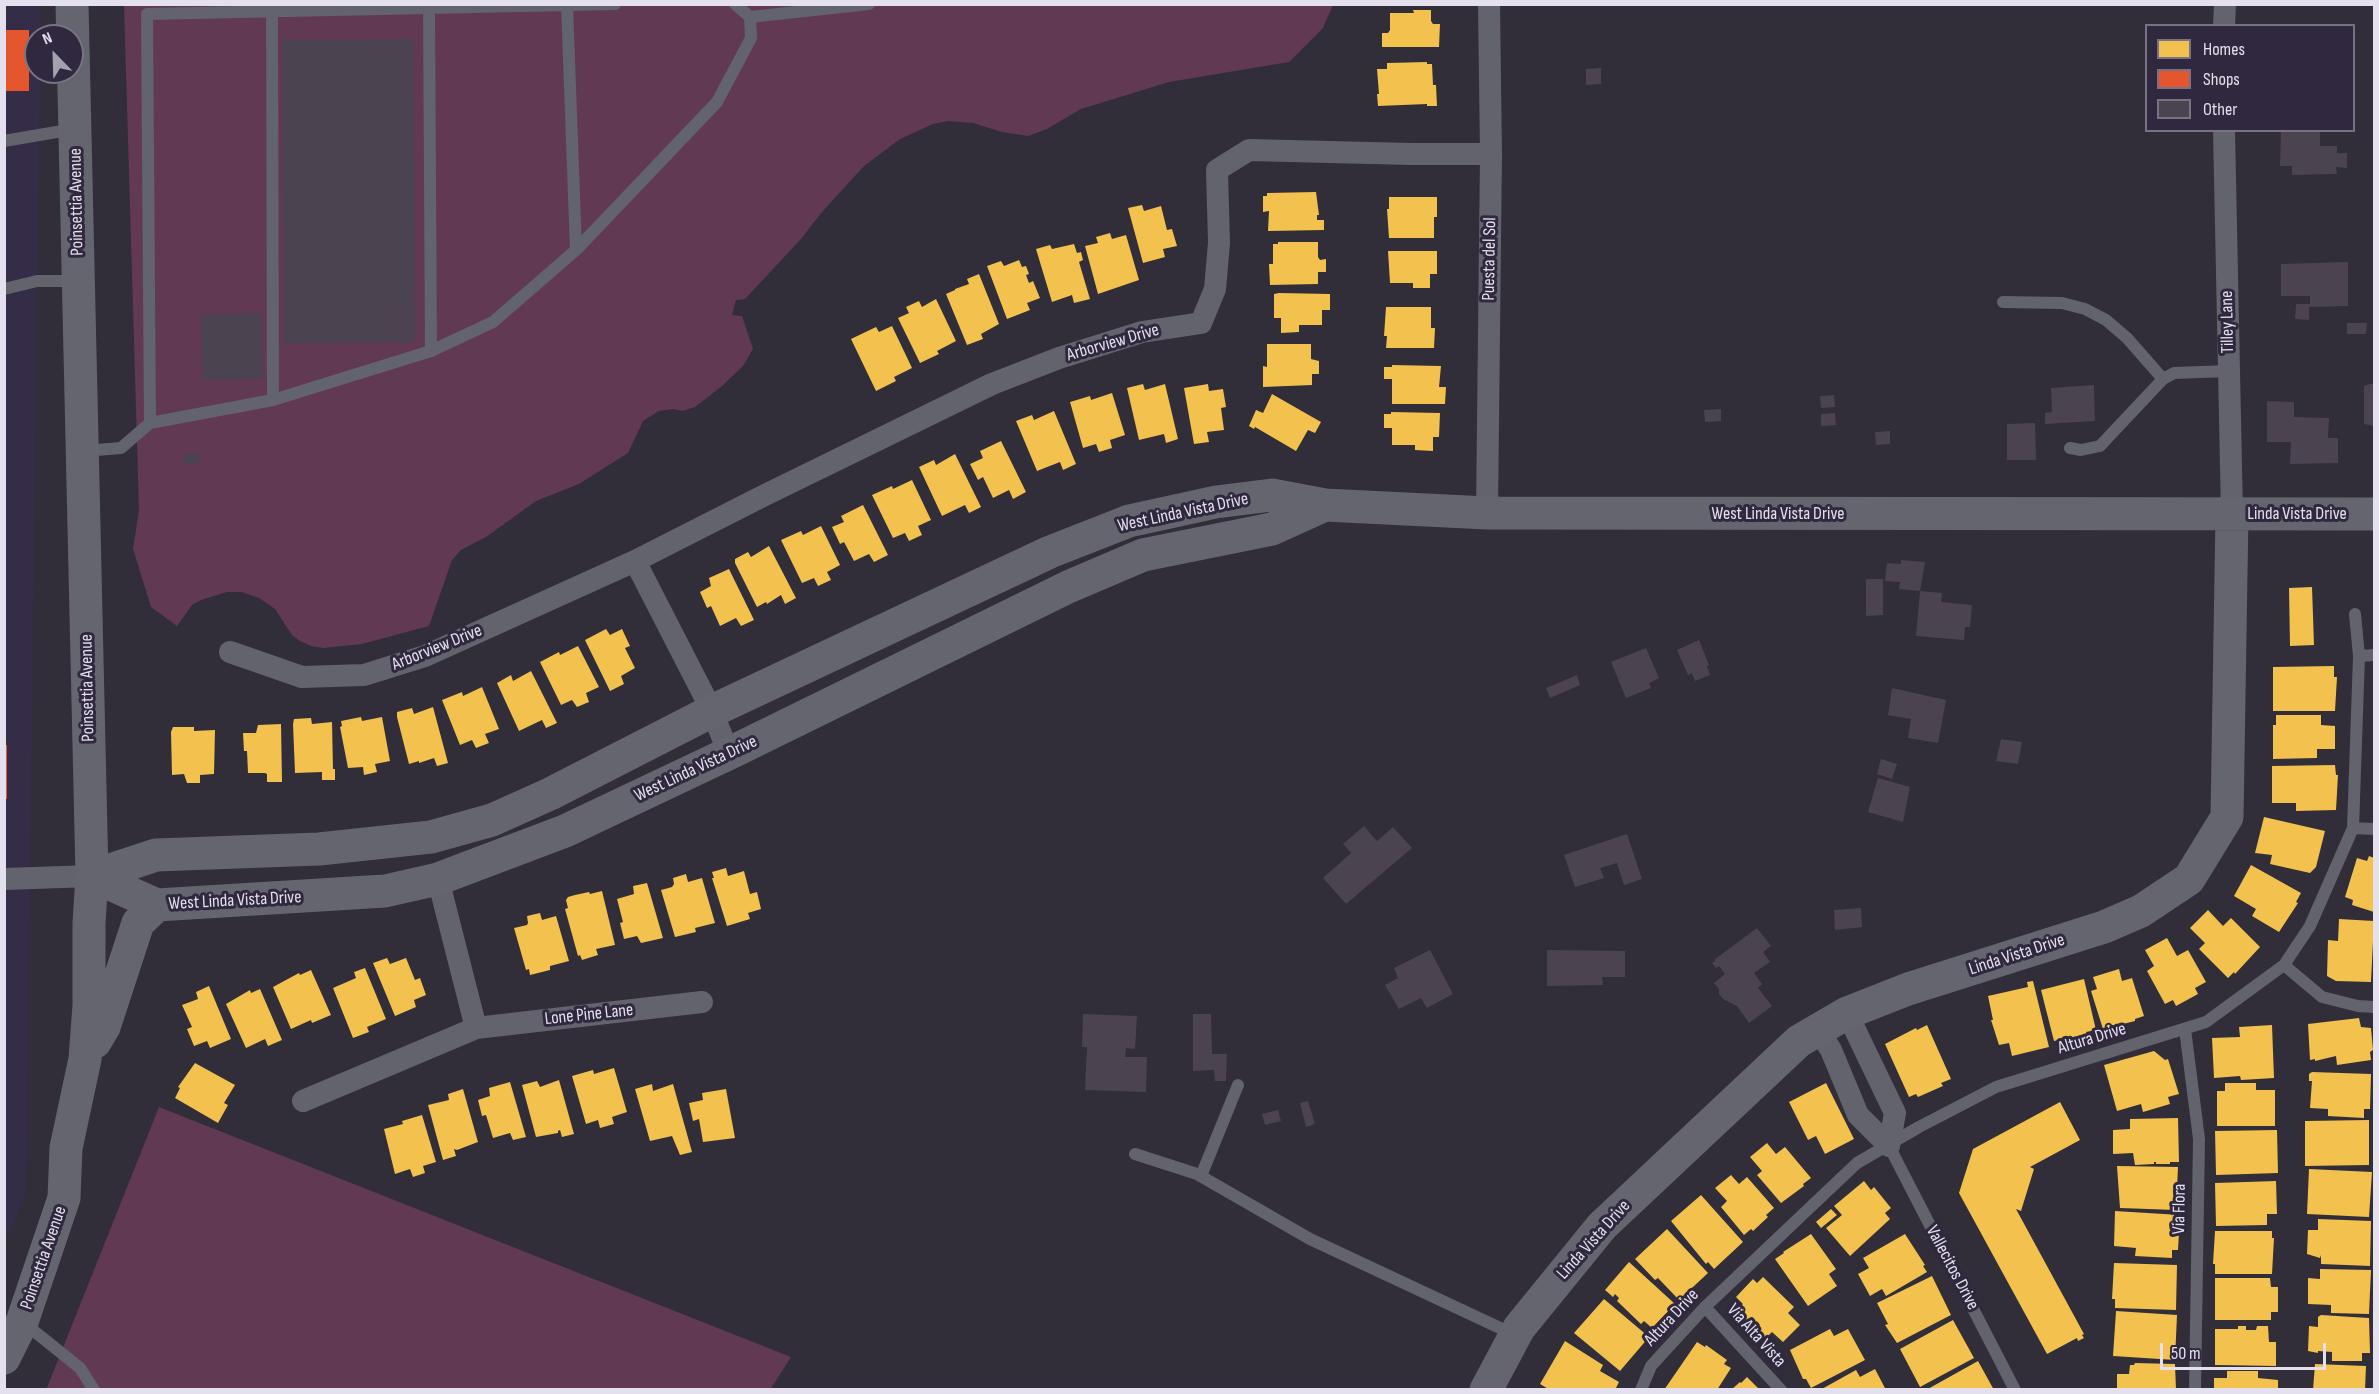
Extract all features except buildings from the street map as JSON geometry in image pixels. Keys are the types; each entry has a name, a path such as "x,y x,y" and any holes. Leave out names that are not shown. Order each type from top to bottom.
{"main road":[{"name":"Poinsettia Avenue","path":"4,1358 22,1322 64,1198 66,1148 85,1059 89,1005 89,922 92,876 72,4"},
{"name":"West Linda Vista Drive","path":"92,876 156,855 319,849 431,837 492,820 527,805 712,711 1050,552 1129,521 1216,502 1272,495 1325,505 1487,513 2232,514"},
{"name":"West Linda Vista Drive","path":"92,876 157,905 385,891 438,879 565,831 729,754 1068,587 1143,555 1272,529 1325,505"},
{"name":"Linda Vista Drive","path":"1486,1389 1516,1335 1602,1226 1791,1048 1847,1013 1908,989 2104,927 2141,911 2189,879 2227,817 2232,514 2374,514"},
{"path":"85,1059 104,1027 138,923 157,905"}],"street":[{"name":"Puesta del Sol","path":"1487,513 1491,154 1489,4"},
{"path":"2224,24 2225,4"},
{"name":"Tilley Lane","path":"2224,132 2232,514"},
{"name":"Arborview Drive","path":"230,652 302,677 364,675 425,656 635,561 992,384 1059,358 1142,332 1201,323 1215,289 1219,243 1217,170 1249,150 1491,154"},
{"path":"635,561 712,711 729,754"},
{"path":"4,879 92,876"},
{"path":"438,879 476,1028"},
{"name":"Lone Pine Lane","path":"303,1101 476,1028 702,1002"},
{"path":"1847,1013 1895,1113 1889,1146"},
{"name":"Vallecitos Drive","path":"1818,1030 1831,1050 1858,1115 1889,1146"}],"lane":[{"path":"150,423 147,14 615,4"},
{"path":"82,452 121,448 150,423 273,400 430,351 494,322 576,250 717,102 752,38 750,17 735,4"},
{"path":"750,17 869,4"},
{"path":"567,5 576,250"},
{"path":"429,8 430,351"},
{"path":"272,10 273,400"},
{"path":"4,141 75,129"},
{"path":"4,290 37,281 78,281"},
{"path":"2002,302 2062,303 2085,309 2106,320 2127,338 2149,360 2163,379"},
{"path":"2070,448 2081,450 2100,446 2163,379 2182,372 2229,371"},
{"name":"Altura Drive","path":"1641,1389 1651,1366 1705,1307 1857,1164 1919,1127 1996,1087 2206,1022 2284,965 2310,926 2353,828 2358,656 2355,615"},
{"path":"2358,656 2374,656"},
{"path":"2353,828 2374,829"},
{"path":"2284,965 2322,997 2358,1006 2374,1006"},
{"name":"Via Flora","path":"2186,1029 2199,1139 2195,1389"},
{"path":"1201,1176 1238,1085"},
{"name":"Vallecitos Drive","path":"1889,1146 2015,1389"},
{"path":"1135,1154 1201,1176 1310,1239 1516,1335"},
{"name":"Via Alta Vista","path":"1705,1307 1781,1389"},
{"path":"22,1322 80,1368 94,1389"}],"shaded area":[{"path":"40,4 40,24 24,24 24,84 40,84 26,1193 5,1245 4,5"},
{"path":"124,5 1333,5 1323,28 1289,62 1169,82 1081,109 1047,129 1028,136 1002,132 973,123 948,121 933,124 900,139 864,166 745,299 736,300 732,315 742,316 753,349 743,366 721,387 695,407 682,411 673,409 659,411 643,421 628,453 579,484 536,501 486,537 461,550 452,560 429,626 362,644 323,648 300,641 292,635 275,609 259,598 242,592 227,592 201,600 192,605 177,626 151,607 133,549 139,510"},
{"path":"159,1107 791,1357 770,1390 46,1390"}]}
